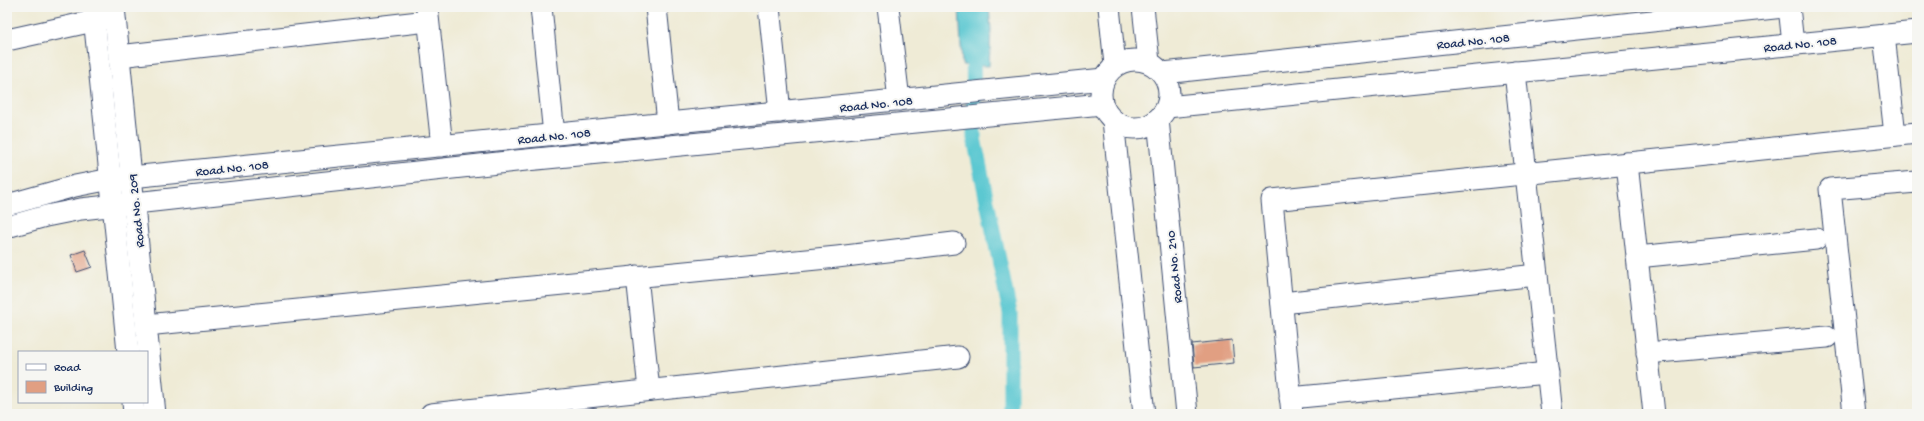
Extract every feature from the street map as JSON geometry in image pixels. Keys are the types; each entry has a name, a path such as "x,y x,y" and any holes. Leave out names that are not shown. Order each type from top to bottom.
{"street":[{"path":"541,7 554,135"},
{"path":"656,7 668,123"},
{"path":"769,7 780,112"},
{"path":"888,7 899,100"},
{"path":"1109,7 1109,72 1101,87 1108,112 1144,414"},
{"name":"Road No. 210","path":"1143,7 1156,67 1169,89 1163,113 1187,414"},
{"name":"Road No. 108","path":"1156,67 1784,7"},
{"path":"1789,7 1792,44"},
{"path":"7,40 94,14 115,11"},
{"name":"Road No. 209","path":"115,11 155,414"},
{"name":"Road No. 209","path":"94,14 128,351"},
{"path":"119,56 428,14 442,146"},
{"name":"Road No. 108","path":"1163,113 1515,72 1917,32"},
{"path":"1884,35 1895,135"},
{"path":"1109,72 1132,59 1156,67"},
{"name":"Road No. 108","path":"7,205 75,186 111,179 1027,87 1109,72"},
{"path":"1515,72 1552,414"},
{"name":"Road No. 108","path":"7,227 46,216 81,209 516,161 1029,110 1108,112"},
{"path":"1108,112 1121,125 1136,128 1150,125 1163,113"},
{"path":"1548,373 1291,406 1272,200 1917,133"},
{"path":"1627,163 1654,414"},
{"path":"1854,414 1830,189 1917,182"},
{"path":"1637,257 1816,240"},
{"path":"146,325 954,243"},
{"path":"1282,303 1537,275"},
{"path":"637,276 649,390"},
{"path":"1648,353 1827,337"},
{"path":"431,414 500,410 649,390 958,357"},
{"path":"133,403 134,414"}],"water":[{"path":"959,7 989,7 991,29 989,66 962,65"}],"building":[{"path":"85,250 92,267 77,272 71,255"},
{"path":"1232,340 1234,363 1194,367 1192,344"}],"waterway":[{"path":"975,7 973,29 974,138 1010,313 1010,414"}]}
